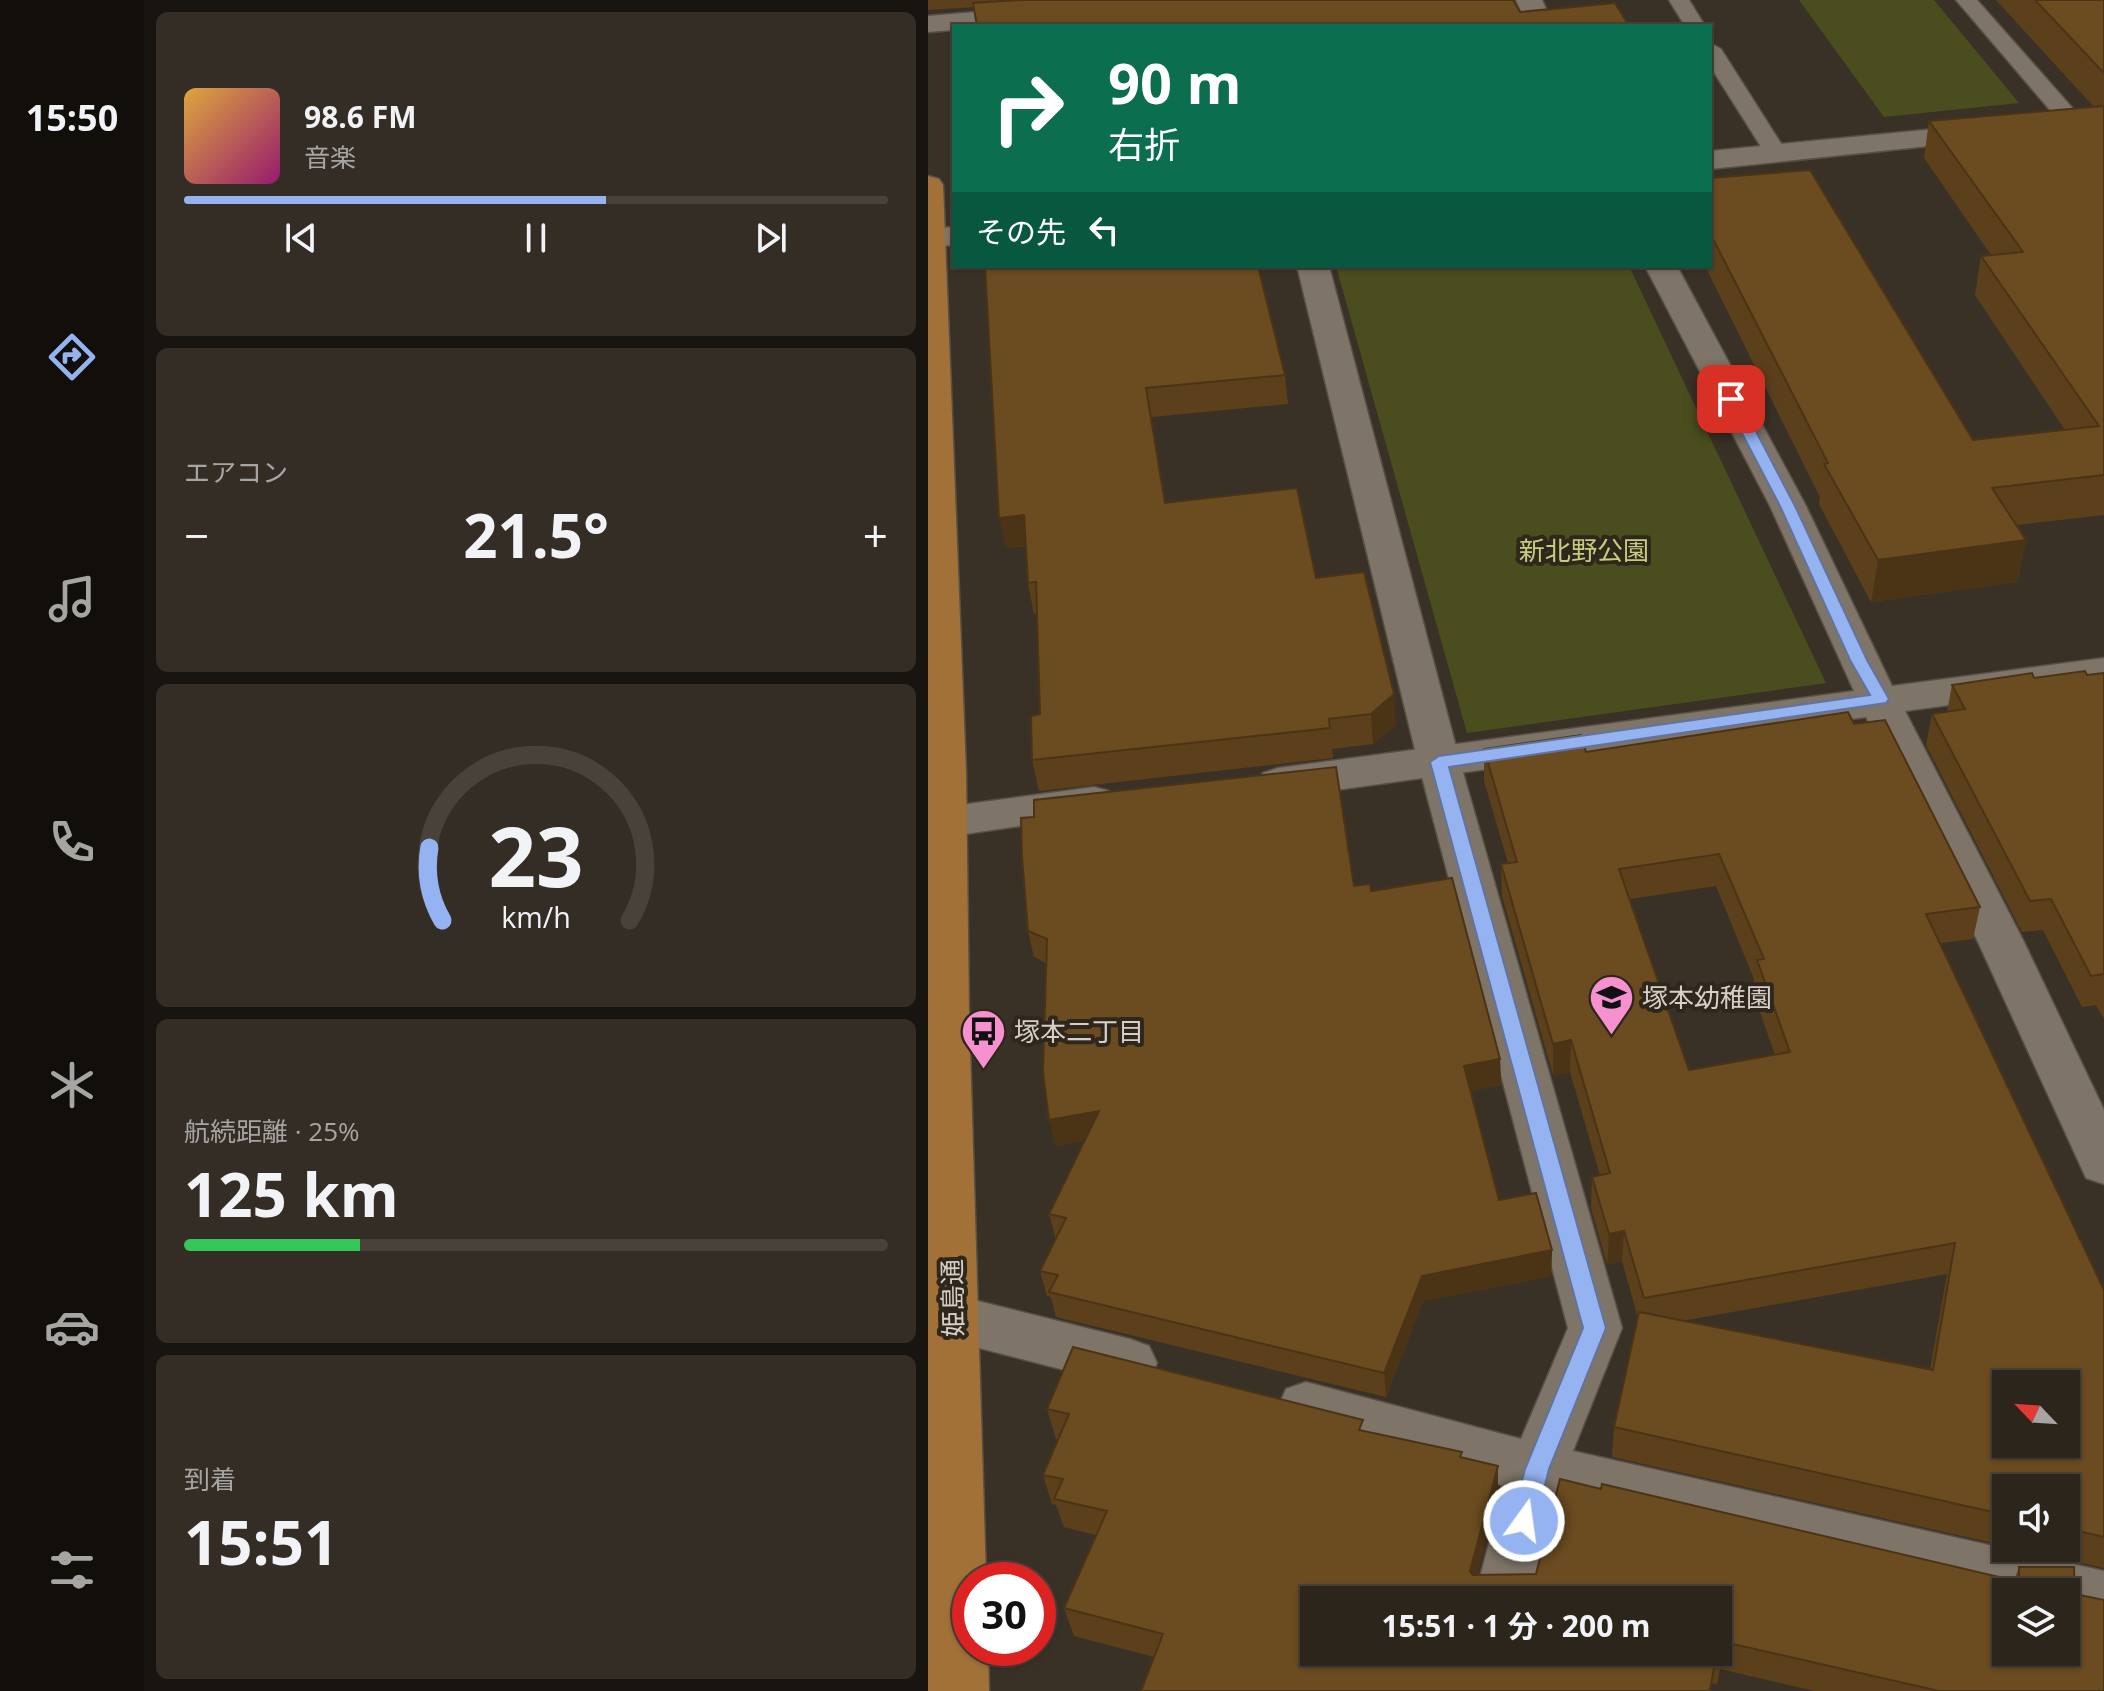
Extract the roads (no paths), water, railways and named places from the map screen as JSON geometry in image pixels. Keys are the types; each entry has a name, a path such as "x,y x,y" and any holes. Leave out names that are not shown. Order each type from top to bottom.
{"main road":[{"name":"姫島通","path":"928,185 932,464 945,822 936,954 940,1313 958,1691"}],"street":[{"path":"1529,0 1540,24"},
{"path":"928,24 1063,13"},
{"path":"2044,128 2089,124"},
{"path":"1712,160 2012,131"},
{"path":"928,238 952,236"},
{"path":"1314,268 1439,762 1595,1328 1537,1469 1508,1586"},
{"path":"1662,268 1788,506 1858,660 2001,942 2104,1163"},
{"path":"1239,787 2104,671"},
{"path":"945,822 1128,799"},
{"path":"940,1313 1182,1376"},
{"path":"1256,1394 1421,1435 1537,1469 2104,1600"},
{"path":"1480,1691 1486,1666"}],"lane":[{"path":"1679,0 1694,24"},
{"path":"1966,0 2089,124"},
{"path":"1712,52 1776,153"}],"place":[{"name":"塚本幼稚園","path":"1611,1036"},
{"name":"塚本二丁目","path":"983,1070"}],"park label":[{"name":"新北野公園","path":"1584,550"}]}
